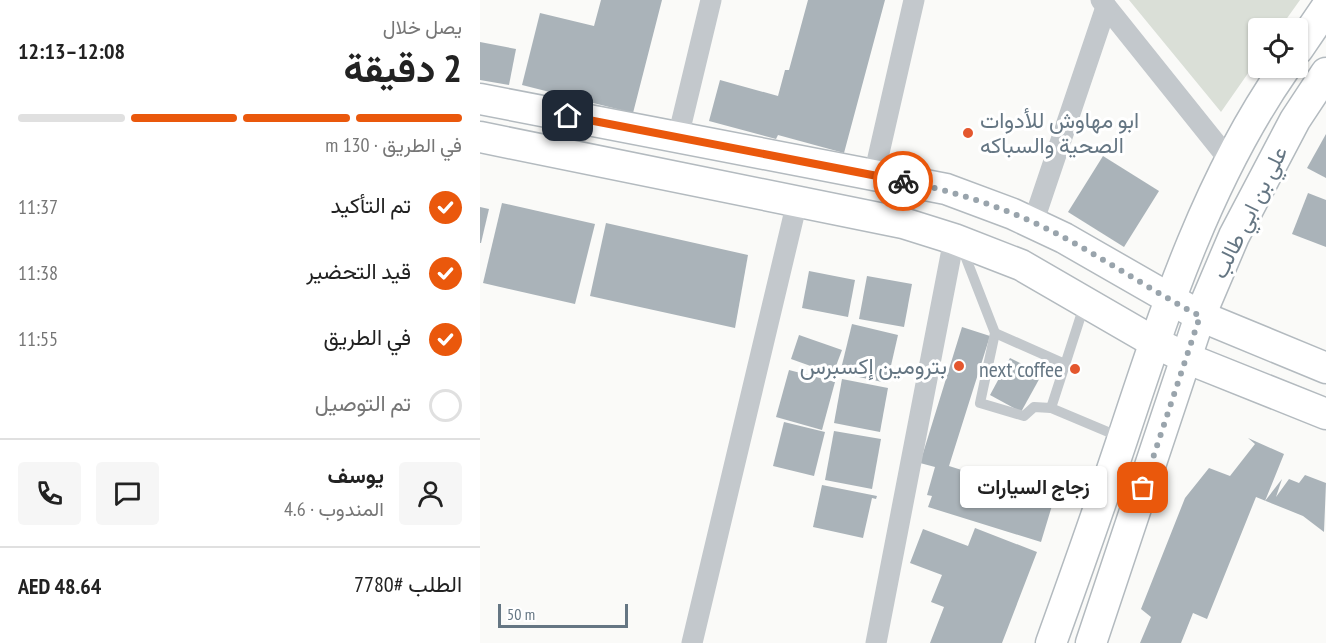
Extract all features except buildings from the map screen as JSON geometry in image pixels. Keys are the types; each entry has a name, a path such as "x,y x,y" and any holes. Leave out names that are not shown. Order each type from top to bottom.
{"main road":[{"path":"1308,34 1326,8"},
{"name":"علي بن ابي طالب","path":"1091,643 1200,316 1239,225 1295,120 1326,73"},
{"name":"علي بن ابي طالب","path":"1051,643 1169,300 1230,161 1266,94 1278,78"},
{"path":"480,99 946,189 1033,223 1064,238 1200,316 1326,368"},
{"path":"480,137 903,223 954,239 1021,265 1186,358 1326,414"}],"street":[{"path":"678,137 711,0"},
{"path":"874,176 914,0"},
{"path":"1103,3 1230,161"},
{"path":"1033,223 1103,3"},
{"path":"692,643 797,202"},
{"path":"876,643 954,239"}],"lane":[{"path":"954,239 965,253 995,333 980,403 1024,416 1034,407 1051,408 1122,438"},
{"path":"1051,408 1085,302"},
{"path":"995,333 1065,364"}],"shaded area":[{"path":"1129,0 1300,0 1287,18 1248,18 1248,73 1221,112"}],"way so far":[{"path":"903,181 946,189 1033,223 1064,238 1200,316 1143,488"}],"place":[{"name":"ابو مهاوش للأدوات الصحية والسباكه","path":"968,133"},
{"name":"بترومين إكسبرس","path":"959,366"},
{"name":"next coffee","path":"1075,369"},
{"name":"زجاج السيارات","path":"1143,488"}],"route":[{"path":"568,116 903,181"}]}
